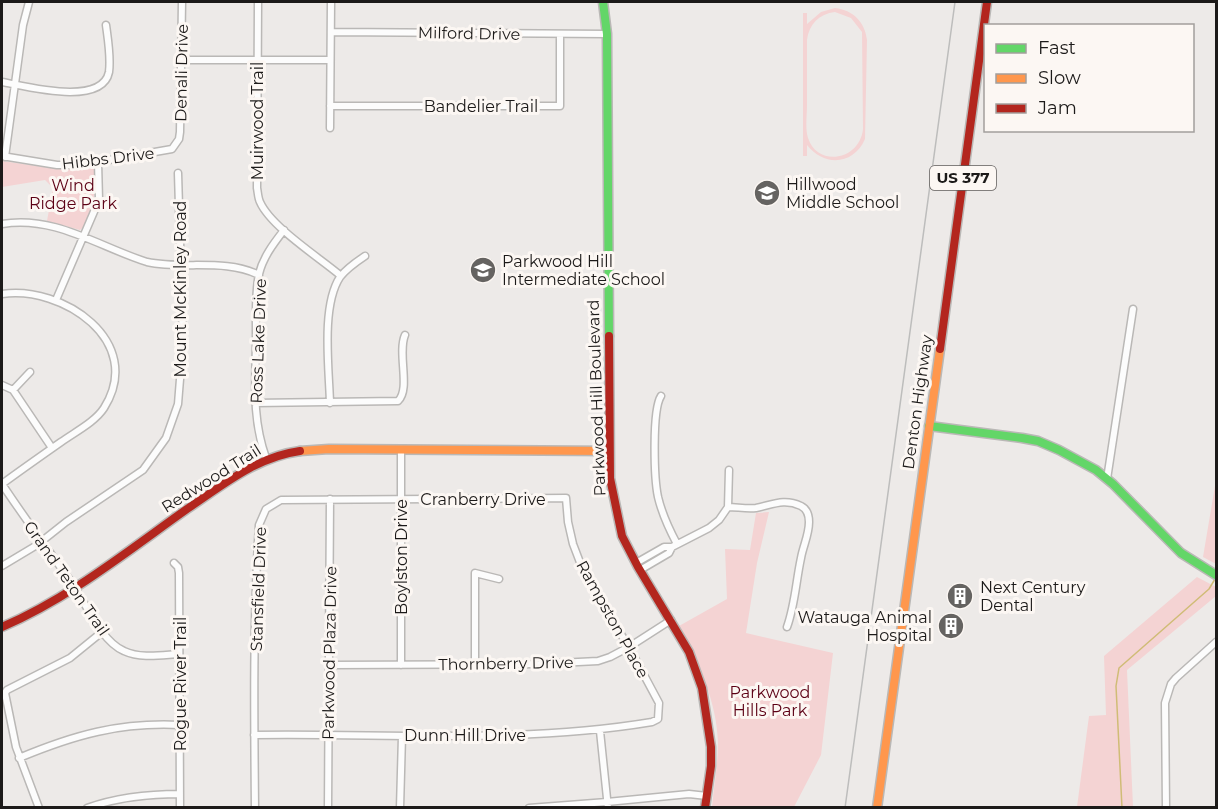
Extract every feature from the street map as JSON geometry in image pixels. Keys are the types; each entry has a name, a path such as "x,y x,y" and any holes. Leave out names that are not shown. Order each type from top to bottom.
{"street":[{"path":"3,156 29,2"},
{"name":"Denali Drive","path":"176,144 180,132 182,2"},
{"name":"Muirwood Trail","path":"258,2 257,188 260,202 284,230 341,276"},
{"path":"330,128 331,2"},
{"name":"Parkwood Hill Boulevard","path":"603,2 607,34 610,478 622,536 689,652 702,688 711,747 711,766 705,807"},
{"name":"Denton Highway","path":"877,807 987,2"},
{"path":"2,82 65,92 96,88 103,83 108,73 109,48 106,25"},
{"name":"Milford Drive","path":"331,32 607,34"},
{"name":"Bandelier Trail","path":"330,106 560,106 560,34"},
{"path":"182,60 330,60"},
{"name":"Hibbs Drive","path":"3,156 57,165 80,165 172,149 176,144"},
{"path":"56,300 99,200 98,162"},
{"name":"Mount McKinley Road","path":"2,566 42,542 66,522 143,470 170,440 178,404 183,342 178,173"},
{"path":"2,224 20,222 50,225 84,236 147,262 181,266 230,267 259,275"},
{"name":"Ross Lake Drive","path":"266,458 257,429 255,404 256,297 259,275 268,252 284,230"},
{"path":"330,403 329,315 335,286 353,264 365,256"},
{"path":"2,294 38,295 56,300 78,312 97,327 113,356 115,374 112,390 102,411 2,484"},
{"path":"1107,479 1133,309"},
{"path":"255,404 393,402 400,399 403,392 402,346 405,335"},
{"path":"13,390 30,372"},
{"path":"2,385 13,390 52,448"},
{"path":"661,396 656,408 655,445 658,494 662,513 674,545"},
{"path":"929,426 1038,441 1076,459 1107,479 1181,553 1216,575"},
{"name":"Redwood Trail","path":"2,627 28,615 74,587 243,471 266,458 283,453 312,450 609,451"},
{"name":"Boylston Drive","path":"401,450 401,665"},
{"path":"638,566 664,547 674,545 709,528 719,520 728,507 729,470"},
{"name":"Grand Teton Trail","path":"2,484 74,587 102,632 123,651 138,655 179,654"},
{"name":"Cranberry Drive","path":"401,499 566,498"},
{"name":"Rampston Place","path":"566,498 568,522 581,565 592,588 629,647 660,704"},
{"name":"Parkwood Plaza Drive","path":"328,807 330,499"},
{"name":"Stansfield Drive","path":"255,807 258,535 261,516 272,504 281,500 401,499"},
{"path":"728,507 757,507 782,502 798,505 808,513 808,535 801,555 792,612 787,627"},
{"name":"Rogue River Trail","path":"174,563 179,573 180,807"},
{"path":"475,665 474,573 499,579"},
{"name":"Thornberry Drive","path":"330,665 475,665 598,661 629,647 671,620"},
{"path":"39,807 20,758 7,690 70,658 102,632"},
{"path":"1166,807 1165,703 1176,678 1216,642"},
{"name":"Dunn Hill Drive","path":"254,735 504,737 600,731 652,722 658,719 660,704"},
{"path":"20,758 62,740 90,733 139,725 180,725"},
{"path":"600,731 608,805"},
{"path":"400,807 402,736"},
{"path":"87,807 143,794 180,794"},
{"path":"529,807 608,805 689,794 707,796"}],"green space":[{"path":"835,8 853,14 861,22 867,40 865,139 854,154 838,160 822,157 807,145 807,156 803,156 803,13 807,13 807,24 821,12","holes":["835,12 851,18 862,32 863,129 855,148 847,153 829,157 820,154 813,147 807,134 807,40 813,25 824,15"]},
{"name":"Wind Ridge Park","path":"2,161 58,169 93,167 95,185 93,202 85,225 80,230 47,221 53,188 45,180 2,187"},
{"path":"1216,480 1216,564 1203,557"},
{"name":"Parkwood Hills Park","path":"769,512 757,563 746,633 833,653 821,755 794,807 712,807 718,751 717,727 710,697 679,626 727,599 725,549 750,550 756,513"},
{"path":"1197,577 1216,587 1216,596 1127,670 1133,807 1077,807 1089,716 1106,715 1104,656"}],"waterway":[{"path":"1122,808 1116,686 1119,668 1209,589 1215,579"}],"railway":[{"path":"845,808 955,2"}],"traffic: fast":[{"path":"603,2 607,34 609,336"},
{"path":"929,426 1022,438 1038,441 1059,450 1096,470 1113,484 1181,553 1216,575"}],"traffic: slow":[{"path":"877,808 940,349"},
{"path":"300,451 329,449 609,451"}],"traffic: jam":[{"path":"984,24 987,2"},
{"path":"940,349 984,24"},
{"path":"609,336 610,478 622,536 689,652 702,688 711,747 711,766 705,808"},
{"path":"2,627 51,603 240,473 269,459 300,451"}],"place":[{"name":"Hillwood Middle School","path":"767,193"},
{"name":"Parkwood Hill Intermediate School","path":"483,270"},
{"name":"Next Century Dental","path":"960,596"},
{"name":"Watauga Animal Hospital","path":"951,626"}]}
